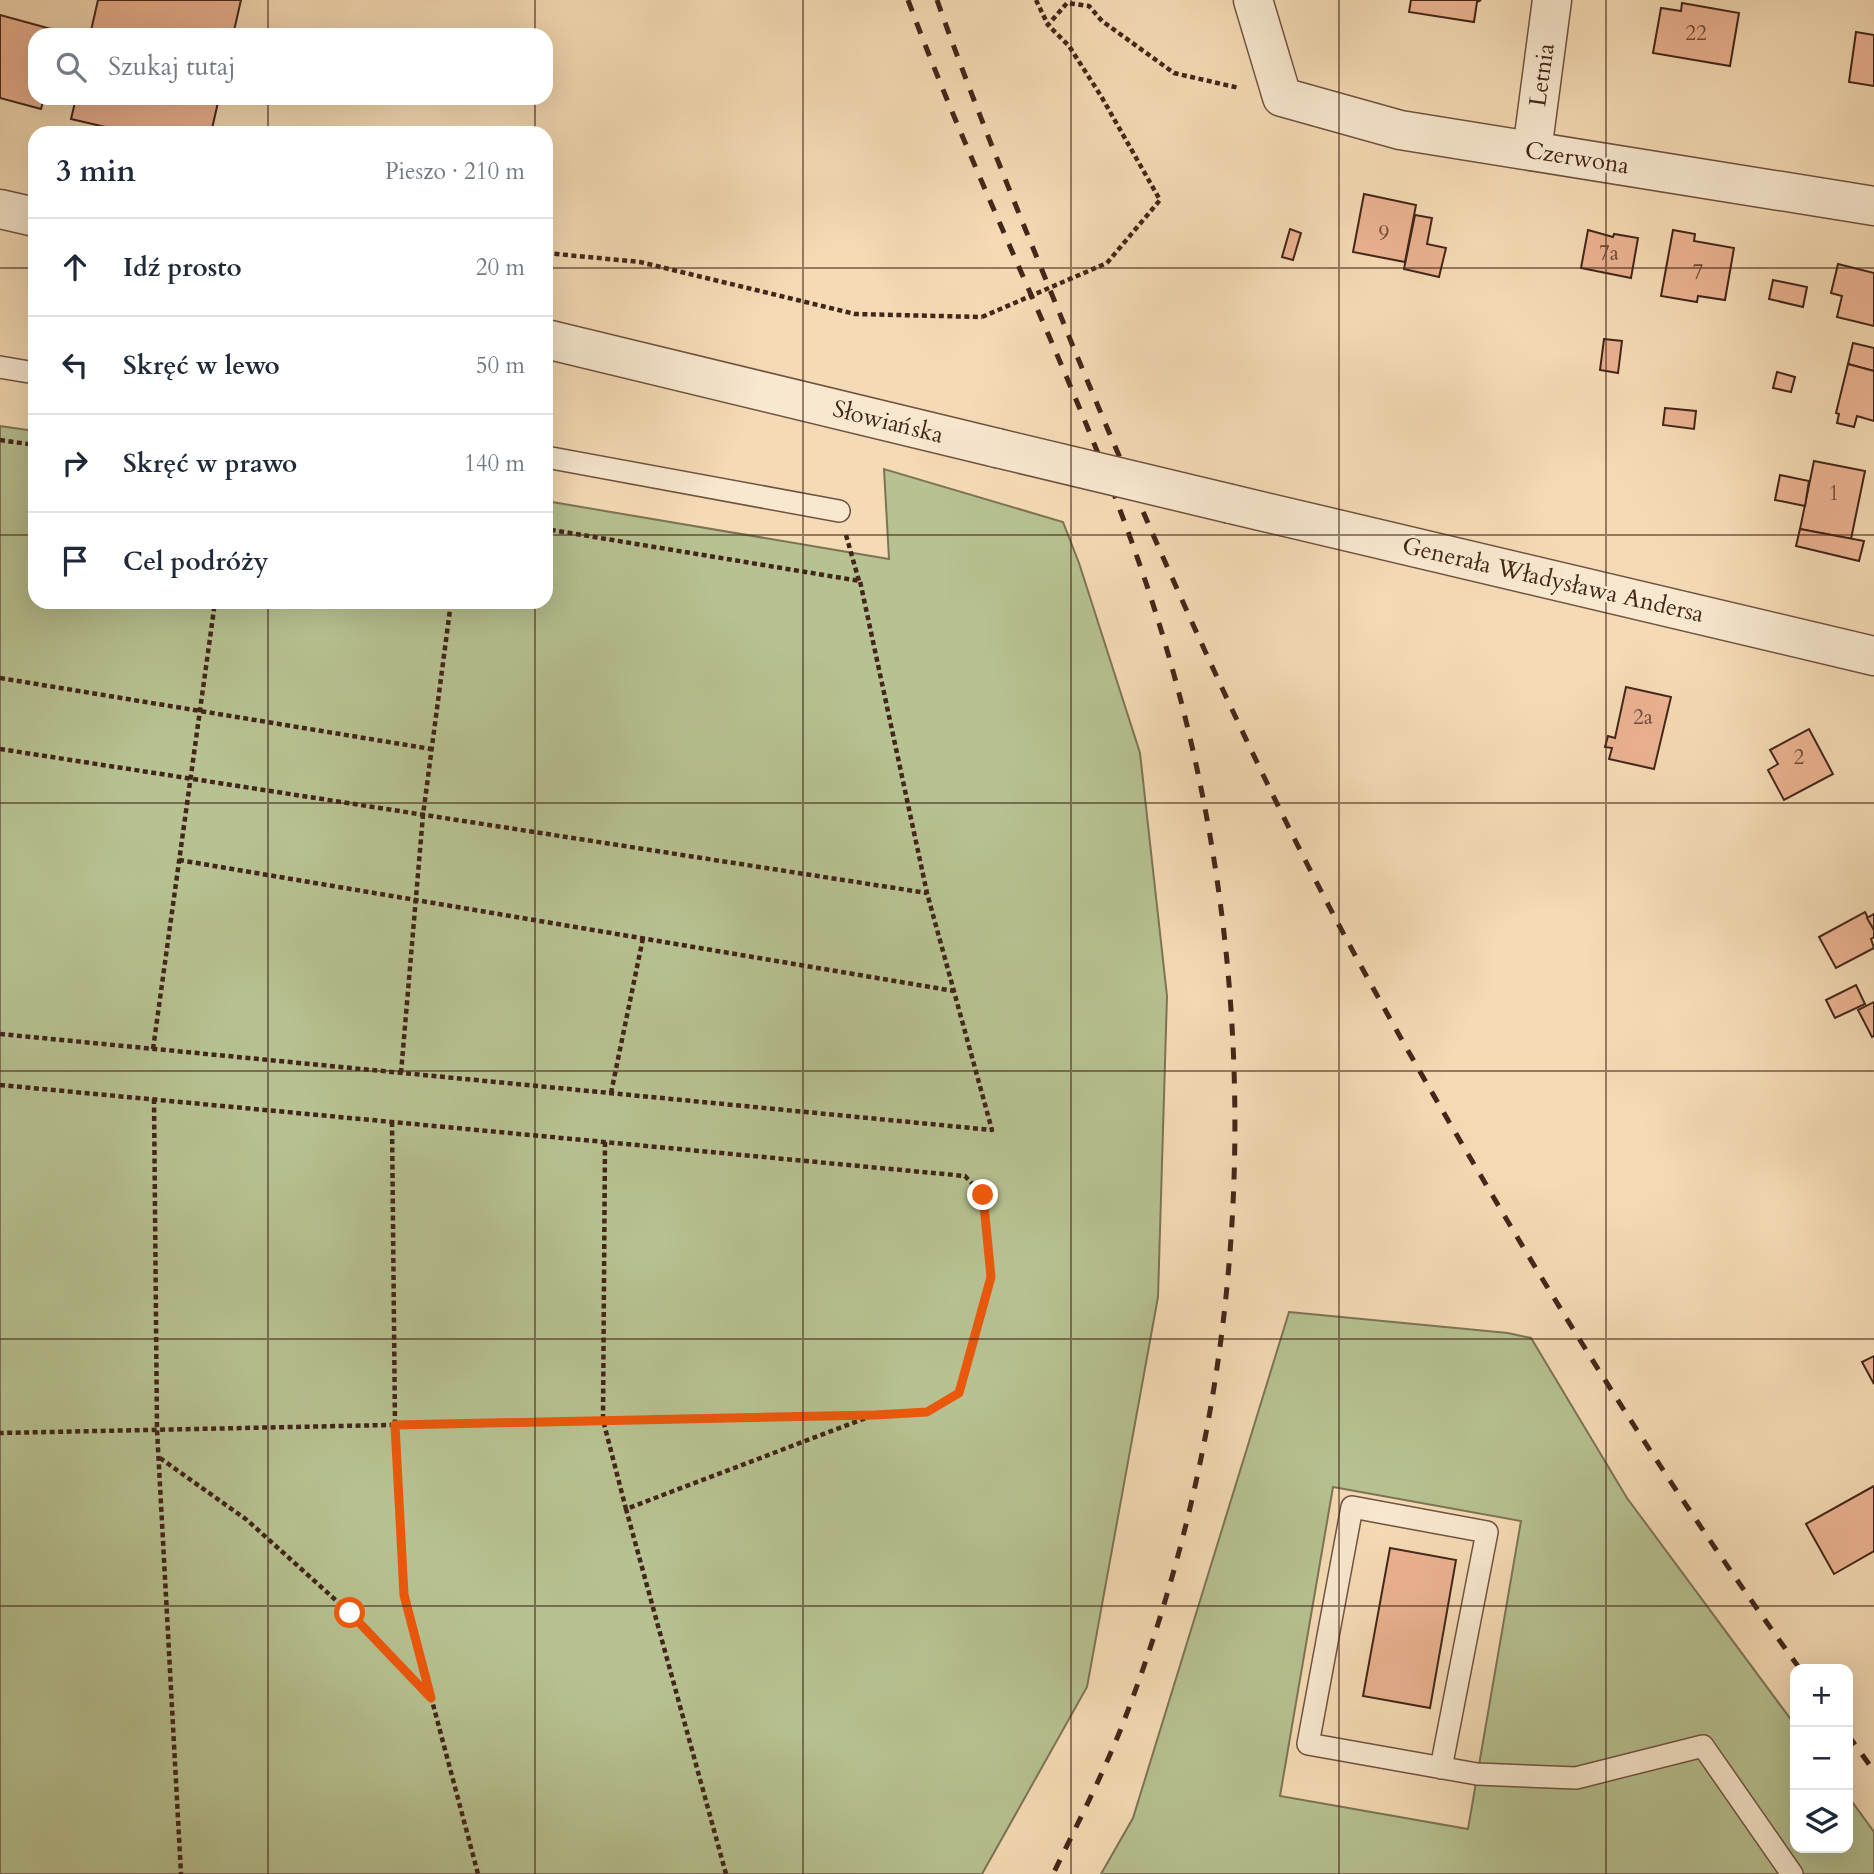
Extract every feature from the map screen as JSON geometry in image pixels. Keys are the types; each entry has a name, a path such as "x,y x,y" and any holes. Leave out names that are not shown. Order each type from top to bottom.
{"street":[{"path":"1253,0 1282,97"},
{"name":"Letnia","path":"1532,151 1552,0"},
{"name":"Czerwona","path":"1282,97 1400,130 1874,206"},
{"path":"0,209 28,215"},
{"name":"Słowiańska","path":"553,340 1231,503"},
{"name":"Generała Władysława Andersa","path":"1231,503 1874,656"}],"lane":[{"path":"0,367 28,372"},
{"path":"553,458 839,511"},
{"path":"1441,1768 1487,1532 1352,1507 1308,1744 1441,1768 1477,1774 1576,1778 1703,1746 1793,1874"}],"path":[{"path":"553,254 640,262 855,314 982,317 1107,263 1160,200 1101,96 1069,46 1048,25 1036,0"},
{"path":"1048,25 1067,3 1089,6 1102,21 1174,73 1282,97"},
{"path":"0,439 28,444"},
{"path":"0,1034 992,1130 927,893 860,581 839,511"},
{"path":"553,530 860,581"},
{"path":"153,1049 214,609"},
{"path":"401,1073 423,815 450,609"},
{"path":"0,678 431,749"},
{"path":"0,749 927,893"},
{"path":"179,860 954,991"},
{"path":"611,1093 642,938"},
{"path":"0,1085 965,1176 983,1195 991,1277 959,1393 927,1412 0,1433"},
{"path":"154,1099 158,1430 181,1874"},
{"path":"392,1122 395,1425 404,1595 478,1874"},
{"path":"604,1142 603,1420 726,1874"},
{"path":"626,1509 875,1415"},
{"path":"159,1458 247,1520 350,1613 431,1698"}],"green space":[{"path":"0,426 28,430 28,609 553,609 553,502 889,559 884,469 1063,522 1079,563 1140,753 1167,996 1158,1297 1087,1687 982,1874 0,1874"},
{"path":"1289,1312 1508,1333 1531,1338 1627,1498 1790,1718 1790,1853 1853,1853 1853,1803 1874,1832 1874,1874 1101,1874 1133,1818","holes":["1333,1487 1521,1521 1468,1829 1280,1796"]}],"building":[{"path":"98,0 241,0 235,28 92,28"},
{"path":"1411,0 1481,0 1477,2 1474,22 1409,12"},
{"path":"1682,3 1739,13 1730,66 1653,53 1661,8 1681,11"},
{"path":"0,15 47,28 28,28 28,105 42,105 41,109 0,98"},
{"path":"1856,32 1874,35 1874,86 1849,82"},
{"path":"74,105 217,105 213,126 101,126 71,119"},
{"path":"1364,194 1416,205 1405,262 1353,252"},
{"path":"1415,215 1432,218 1427,244 1446,248 1439,277 1404,269"},
{"path":"1290,229 1301,233 1293,260 1282,257"},
{"path":"1588,230 1613,237 1614,234 1638,238 1631,278 1581,268"},
{"path":"1673,230 1695,234 1694,241 1734,248 1725,300 1698,296 1697,302 1661,296"},
{"path":"1838,264 1874,273 1874,326 1837,317 1842,296 1831,293"},
{"path":"1773,280 1807,287 1803,307 1769,299"},
{"path":"1604,339 1622,341 1618,373 1600,370"},
{"path":"1853,343 1874,348 1874,371 1848,364"},
{"path":"1848,364 1874,371 1874,421 1857,416 1854,427 1837,423 1839,414 1836,413"},
{"path":"1777,372 1795,377 1791,392 1773,388"},
{"path":"1665,408 1696,411 1694,429 1663,425"},
{"path":"1814,461 1865,471 1851,539 1800,529"},
{"path":"1780,475 1809,481 1805,506 1775,500"},
{"path":"1800,529 1864,541 1859,561 1796,546"},
{"path":"1626,687 1671,697 1654,769 1609,759 1612,748 1605,747 1608,736 1615,738"},
{"path":"1809,729 1833,774 1784,800 1768,770 1778,764 1770,750"},
{"path":"1865,912 1874,930 1874,937 1871,939 1874,948 1836,968 1819,937"},
{"path":"1874,914 1874,930 1867,918"},
{"path":"1856,985 1865,1004 1835,1018 1826,1000"},
{"path":"1874,1002 1874,1036 1872,1037 1858,1010"},
{"path":"1874,1356 1874,1384 1862,1362"},
{"path":"1874,1486 1874,1551 1834,1574 1806,1524"},
{"path":"1390,1548 1456,1560 1430,1708 1363,1696"}],"railway":[{"path":"908,0 966,144 1088,429 1143,574 1185,717 1214,862 1231,1008 1235,1155 1225,1302 1203,1447 1168,1590 1120,1731 1053,1874"},
{"path":"937,0 1003,173 1124,468 1234,715 1315,879 1408,1050 1556,1302 1675,1488 1796,1664"},
{"path":"1853,1742 1874,1771"}],"route":[{"path":"350,1613 431,1698 404,1595 395,1425 875,1415 927,1412 959,1393 991,1277 983,1195"}]}
